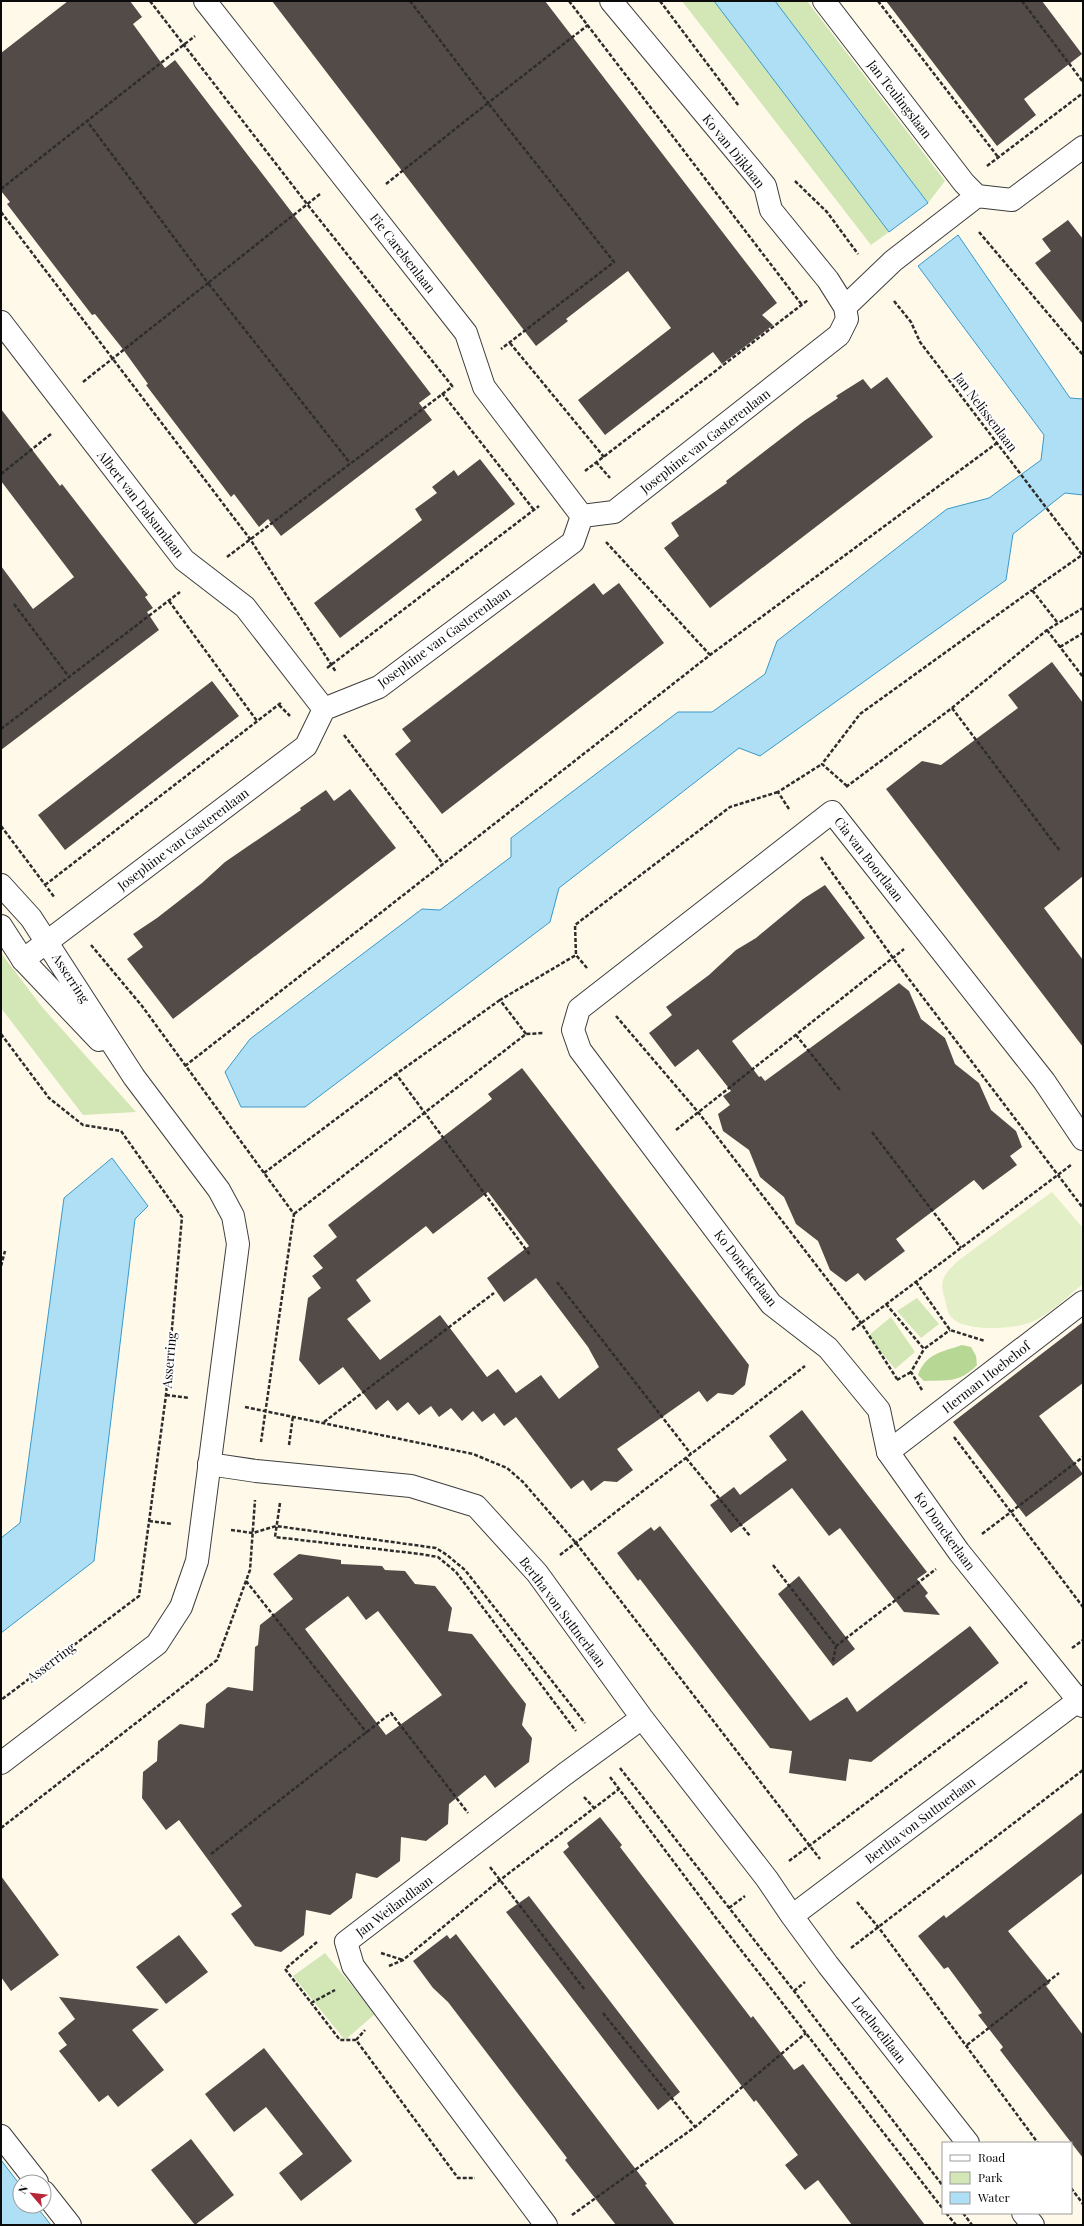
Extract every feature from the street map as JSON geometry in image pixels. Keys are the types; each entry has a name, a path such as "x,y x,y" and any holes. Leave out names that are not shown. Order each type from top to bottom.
{"street":[{"name":"Jan Teulingslaan","path":"824,1 971,189"},
{"name":"Ko van Dijklaan","path":"613,3 765,186 771,210 828,280 845,307"},
{"name":"Fie Carelsenlaan","path":"212,9 466,332 480,375 582,516"},
{"path":"845,307 893,261 960,210 971,189 1012,200 1083,147"},
{"name":"Josephine van Gasterenlaan","path":"23,960 306,746 324,709 379,687 573,542 582,516 614,512 839,335 847,319 845,307"},
{"name":"Albert van Dalsumlaan","path":"1,322 184,560 245,607 324,709"},
{"name":"Cia van Boortlaan","path":"573,1030 579,1009 832,812 1044,1081 1083,1139"},
{"name":"Asserring","path":"1,885 31,918 48,941 134,1077 220,1190 233,1216 238,1244 197,1561 181,1606 157,1644 1,1763"},
{"name":"Asserring","path":"1,926 23,960 134,1077"},
{"name":"Ko Donckerlaan","path":"573,1030 580,1050 771,1304 828,1348 879,1410 888,1452 959,1552 1049,1666 1081,1701"},
{"name":"Herman Hoebehof","path":"888,1452 1083,1302"},
{"name":"Bertha von Suttnerlaan","path":"209,1464 256,1471 411,1486 476,1506 537,1573 642,1718 767,1879 792,1916 1081,1701"},
{"name":"Jan Weilandlaan","path":"546,2225 353,1966 346,1942 642,1718"},
{"name":"Loethoelilaan","path":"792,1916 828,1965 967,2142"},
{"path":"1,2136 30,2174"},
{"path":"52,2202 70,2225"},
{"path":"1024,2214 1033,2225"}],"path":[{"path":"150,1 451,387"},
{"path":"1,730 169,600 451,387 480,375 510,342 614,262 488,103 410,1"},
{"path":"569,1 802,305"},
{"path":"878,1 998,157"},
{"path":"1022,1 1083,82"},
{"path":"363,202 588,26 613,3"},
{"path":"1,189 183,45 212,9"},
{"path":"971,189 998,157 1083,94"},
{"path":"87,120 208,283 350,463"},
{"path":"1,474 67,408 112,358 342,176"},
{"path":"960,210 1083,355"},
{"path":"1,212 250,539 352,697"},
{"name":"Jan Nelissenlaan","path":"875,278 911,322 920,342 1083,555"},
{"path":"331,665 802,305 828,280"},
{"path":"510,342 604,457"},
{"path":"451,387 480,375"},
{"path":"442,394 534,510"},
{"path":"185,1066 710,655 997,443"},
{"path":"582,516 710,655"},
{"path":"897,1380 861,1323 698,1112 601,992 576,955 575,925 730,807 778,792 822,764 860,714 1083,555"},
{"path":"1032,590 1058,622"},
{"path":"169,600 257,722"},
{"path":"14,604 69,677"},
{"path":"832,812 847,786 952,708 1047,630 1083,608"},
{"path":"1047,630 1083,677"},
{"path":"1060,647 1083,633"},
{"path":"45,885 305,684"},
{"path":"952,708 1060,851"},
{"path":"324,709 443,864"},
{"path":"822,764 847,786"},
{"path":"778,792 805,834 893,958 1083,1208"},
{"path":"1,826 72,923"},
{"path":"653,1147 927,932"},
{"path":"264,1173 396,1074 500,1000 576,955"},
{"path":"500,1000 526,1034"},
{"path":"294,1214 526,1034 573,1030"},
{"name":"Asserring","path":"1,1034 49,1098 83,1125 121,1131 182,1217 166,1395 139,1596 1,1700"},
{"path":"796,1035 840,1090"},
{"path":"396,1074 530,1254"},
{"path":"872,1132 961,1248"},
{"path":"576,1543 828,1348 1077,1161"},
{"path":"1,1266 5,1251"},
{"path":"557,1282 691,1454"},
{"path":"916,1282 950,1330 1018,1352"},
{"path":"324,1422 494,1293"},
{"path":"886,1304 924,1349"},
{"path":"950,1330 924,1349 911,1372 937,1415 1083,1607"},
{"path":"833,1662 836,1646 1083,1457"},
{"path":"686,1458 750,1536"},
{"path":"773,1565 836,1646"},
{"path":"246,1581 367,1733"},
{"path":"729,1908 808,1845 1083,1640"},
{"path":"211,1854 391,1713 479,1840 500,1880 585,1990"},
{"path":"794,1990 1083,1770"},
{"path":"403,1960 500,1880 619,1789"},
{"path":"346,1942 329,1933 285,1969 340,2040 356,2040 458,2178 510,2177"},
{"path":"966,2045 1059,1973"},
{"path":"603,2013 695,2127"},
{"path":"571,2216 695,2127 806,2033"},
{"path":"1072,2189 1083,2204"},
{"path":"947,2214 956,2225"},
{"path":"964,2214 972,2225"}],"green space":[{"path":"682,1 714,1 889,232 871,245"},
{"path":"775,1 807,1 945,181 928,203"},
{"path":"1,953 42,1007 136,1112 83,1115 1,1008"},
{"path":"1052,1192 1083,1228 1083,1284 1047,1314 1022,1325 1005,1328 983,1328 962,1324 954,1320 948,1312 942,1287 944,1277 950,1269 959,1260"},
{"path":"917,1298 939,1324 921,1338 897,1311"},
{"path":"891,1317 915,1352 895,1369 868,1336"},
{"path":"962,1345 971,1347 976,1356 977,1365 971,1371 959,1378 946,1380 924,1381 918,1375 925,1362 930,1358 936,1354"},
{"path":"325,1953 375,2014 345,2040 293,1976"}],"water":[{"path":"714,1 775,1 928,203 889,232"},
{"path":"958,235 1070,398 1083,399 1083,495 1065,493 1013,534 1006,580 760,756 739,748 559,888 550,922 305,1107 241,1107 225,1072 250,1039 422,909 440,910 511,857 511,838 678,712 712,712 765,674 777,641 947,509 989,498 1041,460 1044,435 918,266"},
{"path":"112,1158 148,1206 135,1219 94,1561 1,1633 1,1538 20,1523 64,1198"},
{"path":"1,2160 12,2174 12,2214 42,2214 51,2225 1,2225"}],"building":[{"path":"68,1 130,1 142,17 133,24 165,68 175,60 431,394 419,403 432,420 281,536 268,519 259,527 234,494 231,497 146,385 148,384 122,348 95,314 92,315 7,204 10,202 1,191 1,53"},
{"path":"272,1 545,1 777,303 762,315 773,325 722,364 713,352 605,435 578,400 671,328 628,271 566,319 568,321 536,346"},
{"path":"886,1 1042,1 1082,54 1024,99 1036,115 997,146"},
{"path":"1068,220 1083,239 1083,324 1035,263 1051,251 1042,239"},
{"path":"887,377 933,437 710,608 664,548 679,536 671,523 727,483 726,481 804,421 838,398 836,396 863,379 871,389"},
{"path":"1,409 60,486 62,484 148,595 145,597 153,608 147,612 159,630 1,750 1,566 33,609 74,577 1,481"},
{"path":"480,459 515,504 340,638 314,603 422,520 415,509 437,493 432,487 454,470 458,476"},
{"path":"594,583 603,595 619,583 664,643 442,814 395,754 411,741 402,729"},
{"path":"1052,662 1083,703 1083,876 1044,908 1083,960 1083,1047 886,789 922,761 941,765 1018,708 1008,695"},
{"path":"212,681 239,716 65,850 38,815"},
{"path":"350,789 396,848 173,1019 127,959 143,947 133,934 157,918 202,883 225,862 301,810 300,808 326,790 334,801"},
{"path":"825,885 865,938 732,1041 759,1077 761,1076 765,1081 899,983 909,991 921,1019 945,1038 955,1064 979,1083 991,1110 1016,1131 1022,1147 1010,1156 1017,1165 983,1190 974,1180 896,1239 905,1251 865,1281 858,1273 846,1282 830,1270 818,1241 796,1224 784,1197 760,1177 749,1150 723,1131 718,1114 730,1105 723,1096 731,1091 698,1049 675,1067 649,1033 672,1015 666,1007 709,975 736,950 756,938 803,899"},
{"path":"522,1068 749,1365 745,1385 733,1395 718,1393 707,1402 699,1391 617,1449 633,1470 617,1482 604,1481 591,1491 583,1480 571,1489 516,1417 504,1426 494,1413 482,1422 473,1411 462,1421 451,1408 439,1417 431,1406 419,1415 408,1402 397,1411 388,1400 376,1410 343,1367 319,1385 299,1360 308,1298 321,1288 312,1276 323,1268 313,1256 337,1237 328,1225 492,1099 488,1094","holes":["488,1192 529,1246 487,1278 504,1302 536,1278 588,1347 599,1367 559,1399 541,1375 516,1393 498,1369 487,1377 440,1315 380,1360 347,1319 371,1301 356,1280 426,1226 433,1234"]},
{"path":"1083,1322 1083,1383 1039,1416 1083,1474 1026,1517 953,1422"},
{"path":"802,1410 927,1572 917,1579 928,1593 925,1596 940,1615 904,1612 840,1528 829,1536 792,1488 731,1533 710,1505 734,1487 740,1495 787,1460 769,1436"},
{"path":"660,1526 810,1721 847,1697 857,1712 970,1626 999,1663 871,1762 849,1759 846,1781 789,1773 792,1751 770,1748 640,1579 638,1581 617,1553 651,1527 654,1531"},
{"path":"299,1554 341,1560 341,1564 382,1566 385,1570 405,1571 415,1584 435,1586 452,1608 448,1631 472,1634 526,1704 522,1725 532,1738 529,1762 495,1788 485,1775 449,1804 448,1824 426,1841 401,1837 400,1861 377,1878 356,1873 352,1898 330,1915 306,1910 304,1935 281,1952 255,1946 231,1914 242,1906 179,1820 166,1830 142,1798 143,1772 157,1761 158,1741 180,1724 204,1728 206,1704 228,1687 253,1691 255,1647 258,1645 260,1625 293,1599 273,1574","holes":["348,1596 366,1620 378,1611 442,1695 386,1735 305,1629"]},
{"path":"799,1576 855,1649 833,1666 778,1594"},
{"path":"1083,1812 1083,1873 1008,1931 1050,1983 1046,1986 1083,2035 1083,2158 1000,2050 1003,2047 978,2015 982,2013 948,1967 944,1969 918,1936 944,1915 946,1918"},
{"path":"600,1817 622,1845 620,1847 751,2018 753,2016 794,2070 803,2064 925,2225 852,2225 818,2180 805,2190 785,2165 798,2155 756,2100 754,2102 563,1852 569,1847 567,1843"},
{"path":"1,1876 59,1955 11,1991 1,1977"},
{"path":"529,1896 680,2092 658,2110 506,1912"},
{"path":"456,1934 647,2184 645,2185 675,2225 616,2225 565,2160 567,2158 448,2002 433,1988 413,1961 447,1935 450,1939"},
{"path":"179,1935 208,1972 166,2004 136,1967"},
{"path":"59,1997 159,2009 132,2030 164,2070 118,2107 108,2095 99,2102 59,2051 67,2045 58,2033 75,2019"},
{"path":"264,2048 352,2161 301,2201 279,2173 303,2154 266,2107 234,2132 205,2094"},
{"path":"191,2139 234,2195 195,2225 151,2170"}]}
